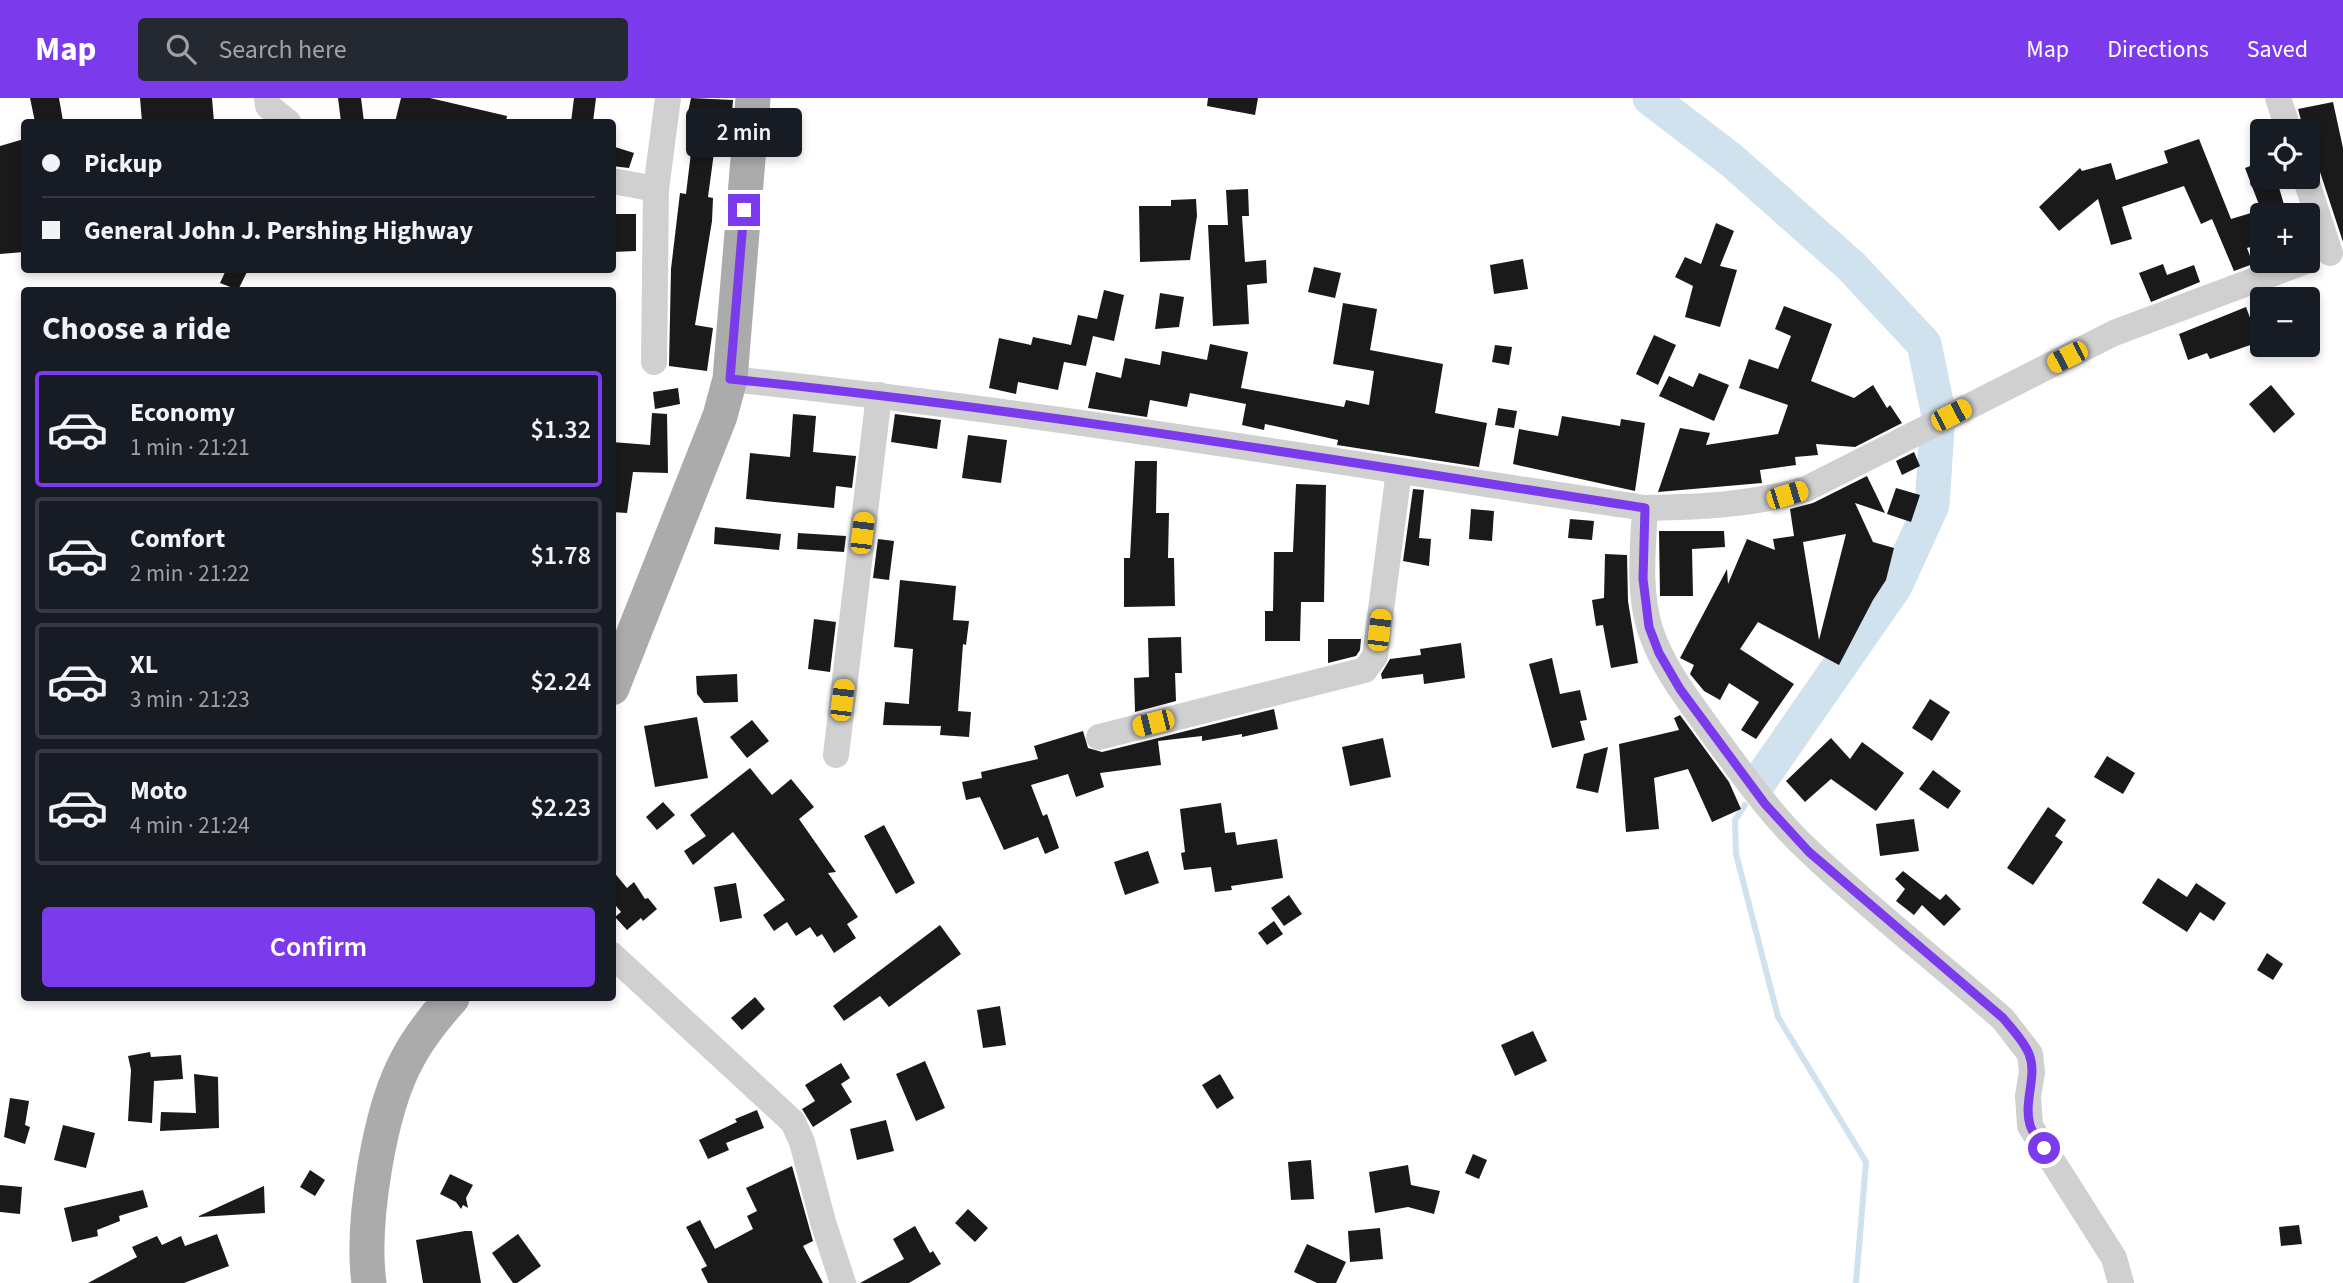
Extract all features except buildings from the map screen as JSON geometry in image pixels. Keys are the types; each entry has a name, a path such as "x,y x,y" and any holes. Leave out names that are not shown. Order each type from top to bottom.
{"main road":[{"path":"616,678 719,416 730,379 753,98"},
{"path":"369,1283 368,1233 372,1195 393,1089 407,1058 428,1026 450,1001"}],"street":[{"path":"267,98 268,106 284,119"},
{"path":"654,362 656,189 668,98"},
{"path":"2278,98 2285,119"},
{"path":"616,182 656,189"},
{"path":"730,379 879,395 1645,508 1732,505 1768,500 1806,489 2114,333 2322,256 2308,189"},
{"path":"836,755 879,395"},
{"path":"1099,737 1369,667 1376,656 1399,471"},
{"path":"1645,508 1643,573 1649,627 1659,653 1680,689 1765,804 1809,852 2003,1018 2019,1037 2030,1054 2030,1126 2114,1258 2121,1283"},
{"path":"616,959 793,1122 802,1142 823,1222 843,1283"}],"waterway":[{"path":"1650,98 1730,159 1851,266 1924,344 1938,411"},
{"path":"1759,782 1895,586 1932,505 1937,429"},
{"path":"1745,805 1735,820 1736,854 1778,1017 1866,1162 1856,1283"}],"route":[{"path":"744,210 730,379 879,395 1021,415 1645,508 1643,579 1649,627 1659,653 1680,689 1765,804 1809,852 2003,1018 2019,1037 2030,1054 2030,1126 2044,1148"}]}
